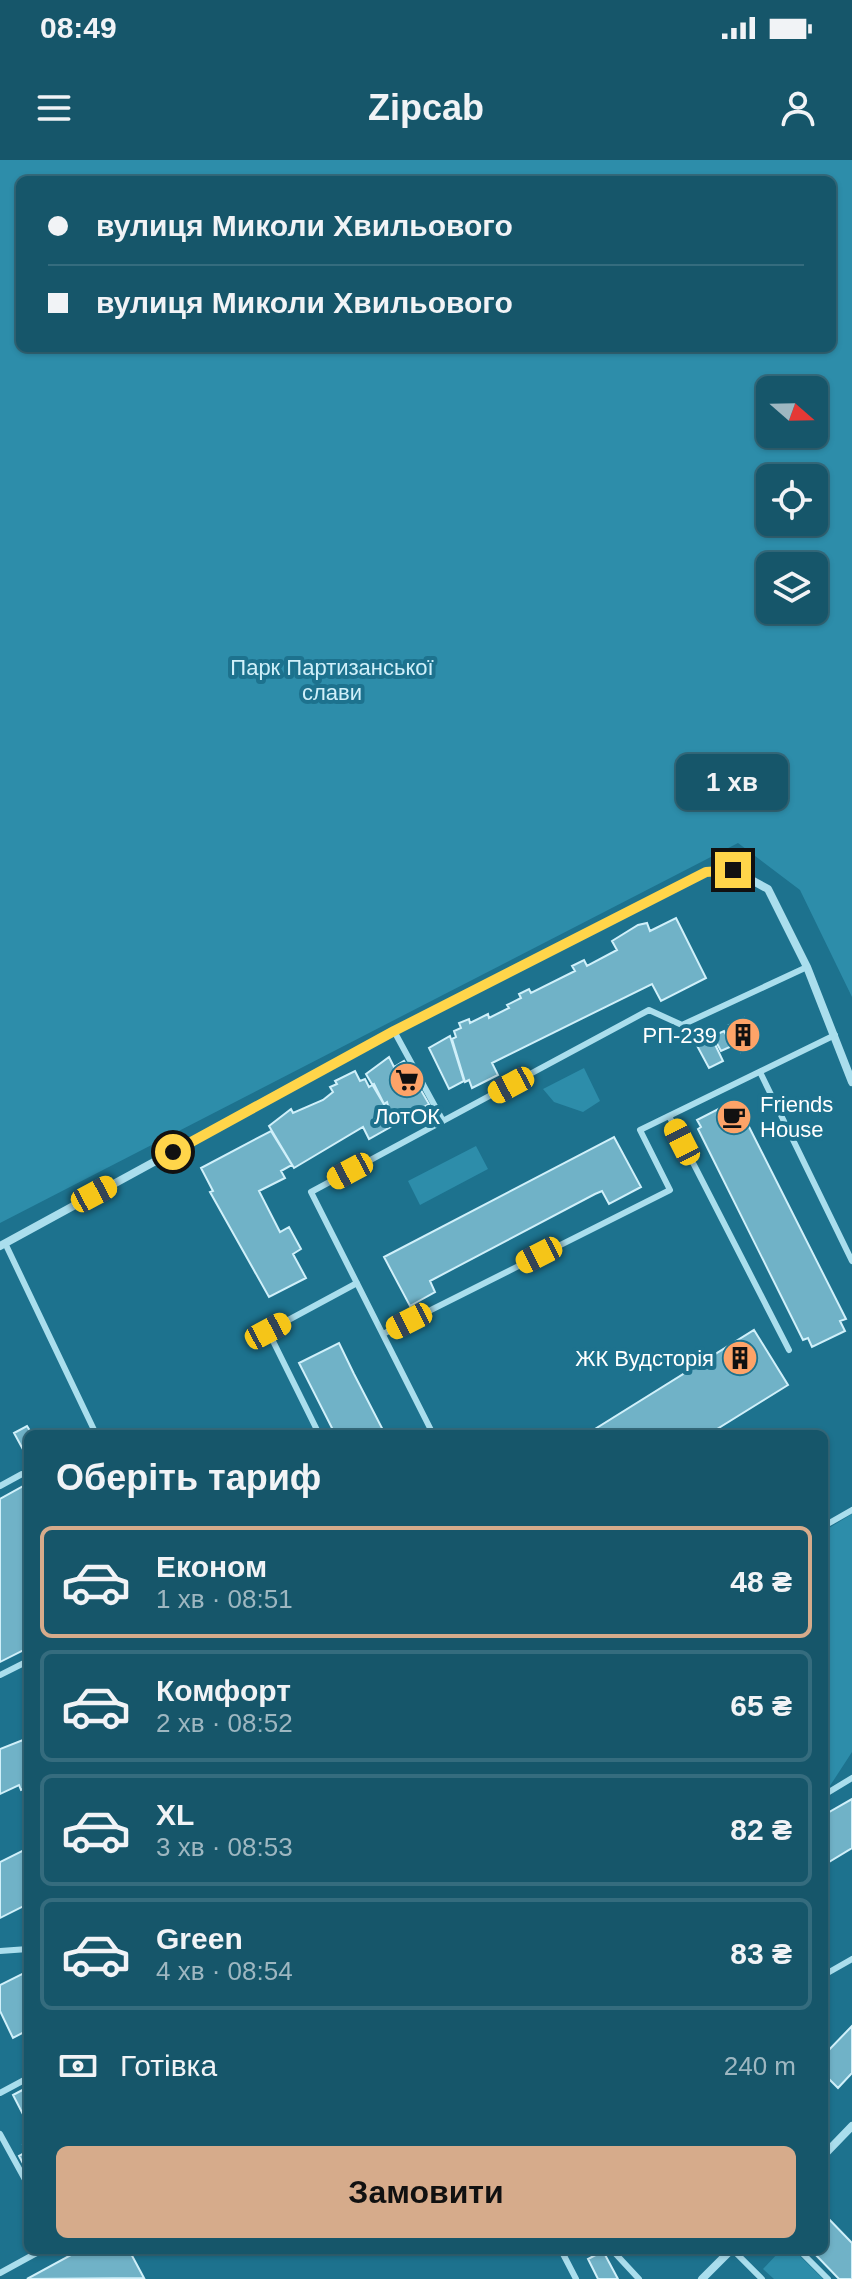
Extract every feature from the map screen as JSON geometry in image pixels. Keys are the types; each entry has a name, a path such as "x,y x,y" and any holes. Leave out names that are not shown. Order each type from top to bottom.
{"street":[{"path":"2,1244 394,1031 706,872 733,870 768,889 849,1059 852,1082"},
{"path":"828,2151 852,2126"},
{"path":"702,2279 728,2254"}],"lane":[{"path":"431,1430 311,1192 649,1010 682,1025 807,967"},
{"path":"394,1031 443,1121"},
{"path":"383,1334 670,1190 640,1130 835,1035"},
{"path":"760,1072 852,1261"},
{"path":"669,1116 789,1350"},
{"path":"2,1244 94,1430"},
{"path":"317,1430 268,1331 357,1283"},
{"path":"0,1486 24,1475"},
{"path":"828,1524 852,1510"},
{"path":"0,1675 24,1663"},
{"path":"828,1793 852,1778"},
{"path":"0,1951 24,1949"},
{"path":"828,1973 852,1959"},
{"path":"0,2093 24,2080"},
{"path":"0,2134 24,2178"},
{"path":"0,2273 35,2254"},
{"path":"563,2254 576,2279"},
{"path":"616,2254 639,2279"},
{"path":"736,2254 762,2279"},
{"path":"803,2254 828,2279"}],"green space":[{"name":"Парк Партизанської слави","path":"0,160 852,160 852,997 800,890 738,843 0,1223"},
{"path":"584,1068 600,1101 583,1112 554,1102 543,1089"},
{"path":"476,1146 488,1169 420,1205 408,1181"},
{"path":"852,1514 852,1752 828,1789 828,1529"},
{"path":"777,2254 798,2254 823,2279 774,2279 763,2269"}],"building":[{"path":"676,918 706,978 661,1001 652,984 492,1063 498,1075 472,1088 469,1080 465,1082 452,1039 456,1037 454,1031 461,1028 459,1023 469,1019 470,1023 488,1014 489,1018 509,1008 507,1005 521,998 519,994 529,989 531,993 575,971 572,966 584,960 587,966 617,950 612,941 638,925 647,923 650,931"},
{"name":"РП-239","path":"744,1018 756,1045 741,1052 729,1025"},
{"path":"724,1031 732,1046 721,1051 713,1036"},
{"path":"710,1034 723,1061 709,1068 695,1042"},
{"path":"450,1036 464,1081 449,1089 429,1048"},
{"path":"389,1057 394,1067 404,1061 429,1104 395,1123 366,1074"},
{"path":"355,1071 360,1081 365,1079 369,1087 374,1084 384,1104 387,1102 394,1125 369,1139 363,1127 294,1168 269,1126 291,1109 293,1113 323,1100 333,1092 330,1087 337,1084 335,1081"},
{"path":"732,1102 737,1111 740,1109 846,1319 840,1321 845,1331 812,1347 808,1338 803,1340 698,1129 701,1127 697,1120"},
{"path":"271,1131 292,1165 281,1171 285,1178 259,1191 280,1232 289,1227 301,1249 293,1254 306,1278 269,1297 210,1192 213,1191 201,1168"},
{"path":"614,1137 641,1187 609,1204 602,1191 595,1194 430,1281 435,1292 410,1306 384,1257"},
{"name":"ЖК Вудсторія","path":"754,1330 788,1385 715,1430 593,1430"},
{"path":"339,1343 383,1430 333,1430 299,1363"},
{"path":"27,1426 30,1430 24,1430 24,1451 14,1433"},
{"path":"24,1486 24,1650 0,1662 0,1499"},
{"path":"24,1740 24,1789 21,1790 19,1785 0,1794 0,1749"},
{"path":"852,1799 852,1848 828,1863 828,1813"},
{"path":"24,1850 24,1906 0,1918 0,1862"},
{"path":"24,1973 24,2032 13,2038 0,2011 0,1985"},
{"path":"852,2026 852,2073 838,2088 828,2078 828,2051"},
{"path":"24,2089 24,2116 13,2095"},
{"path":"828,2218 852,2243 852,2279 839,2279 815,2254 828,2254"},
{"path":"73,2254 131,2254 144,2278 27,2279"},
{"path":"605,2254 618,2279 598,2279 588,2259"}],"place":[{"name":"РП-239","path":"743,1035"},
{"name":"ЛотОК","path":"407,1080"},
{"name":"Friends House","path":"734,1117"},
{"name":"ЖК Вудсторія","path":"740,1358"}],"route":[{"path":"173,1152 394,1031 706,872 733,870"}]}
